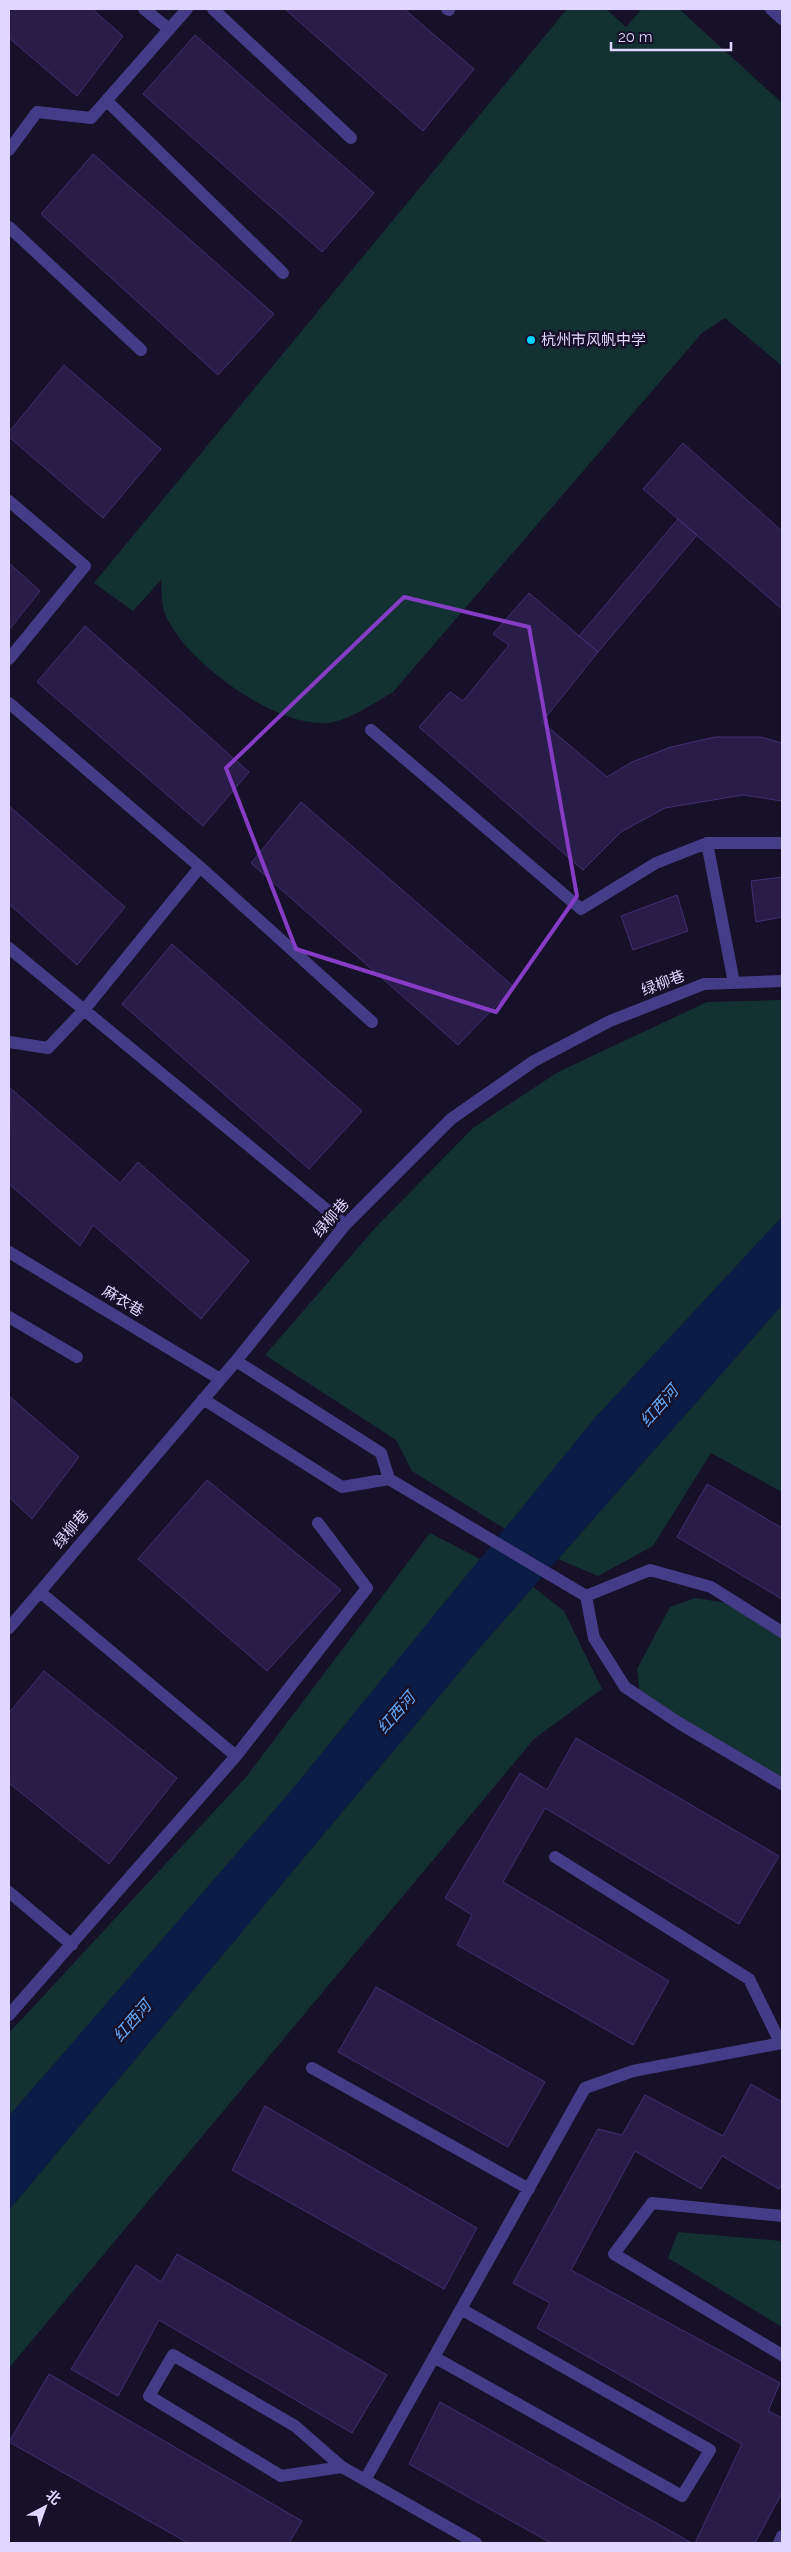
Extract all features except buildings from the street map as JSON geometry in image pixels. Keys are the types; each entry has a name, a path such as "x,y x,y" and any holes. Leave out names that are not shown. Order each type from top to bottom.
{"street":[{"path":"144,9 169,29"},
{"path":"9,150 37,112 91,118 187,9"},
{"path":"212,9 351,138"},
{"path":"771,9 782,19"},
{"path":"107,100 283,273"},
{"path":"9,228 141,350"},
{"path":"9,501 85,566 9,659"},
{"path":"9,703 200,867 372,1022"},
{"path":"372,730 581,909 656,863 707,843 782,843"},
{"path":"707,843 734,983"},
{"path":"9,1042 48,1048 84,1010 200,867"},
{"path":"9,948 345,1225"},
{"name":"绿柳巷","path":"9,1628 203,1400 345,1225 451,1119 534,1061 610,1021 704,984 782,980"},
{"name":"麻衣巷","path":"9,1252 220,1379"},
{"path":"9,1317 77,1357"},
{"path":"236,1360 381,1453 389,1480"},
{"path":"203,1400 342,1487 389,1480 586,1596 594,1638 625,1687 679,1723 782,1784"},
{"path":"9,2016 236,1756 367,1588 318,1523"},
{"path":"586,1596 650,1570 711,1587 782,1632"},
{"path":"40,1592 236,1756"},
{"path":"366,2480 586,2088 633,2071 781,2042 749,1978 555,1858"},
{"path":"9,1892 72,1945"},
{"path":"312,2068 529,2189"},
{"path":"782,2216 652,2203 614,2254 782,2355"},
{"path":"434,2357 682,2496 710,2450 461,2309"},
{"path":"342,2467 281,2476 148,2396 173,2355 295,2426 342,2467 476,2543"},
{"path":"779,2543 782,2536"}],"highlighted area":[{"path":"404,597 529,627 577,896 496,1012 296,949 226,768"}],"green space":[{"path":"567,9 606,9 626,27 642,9 679,9 782,103 782,366 725,318 702,333 393,692 336,722 307,722 283,715 234,688 191,652 175,632 165,614 161,580 133,611 94,583"},
{"path":"782,1000 782,1217 595,1418 505,1529 412,1471 396,1440 265,1355 376,1227 473,1128 558,1072 707,1002"},
{"path":"782,1305 782,1492 711,1453 653,1546 598,1576 558,1559"},
{"path":"430,1533 480,1559 291,1791 9,2116 9,2033 246,1777"},
{"path":"533,1587 564,1611 602,1689 534,1739 9,2368 9,2210 482,1645"},
{"path":"695,1598 740,1605 782,1632 782,1784 640,1698 637,1669 670,1607"},
{"path":"678,2232 782,2241 782,2327 668,2258"}],"water":[{"name":"红西河","path":"782,1217 782,1305 482,1645 9,2210 9,2116 291,1791 595,1418"}],"place":[{"name":"杭州市风帆中学","path":"531,340"}]}
